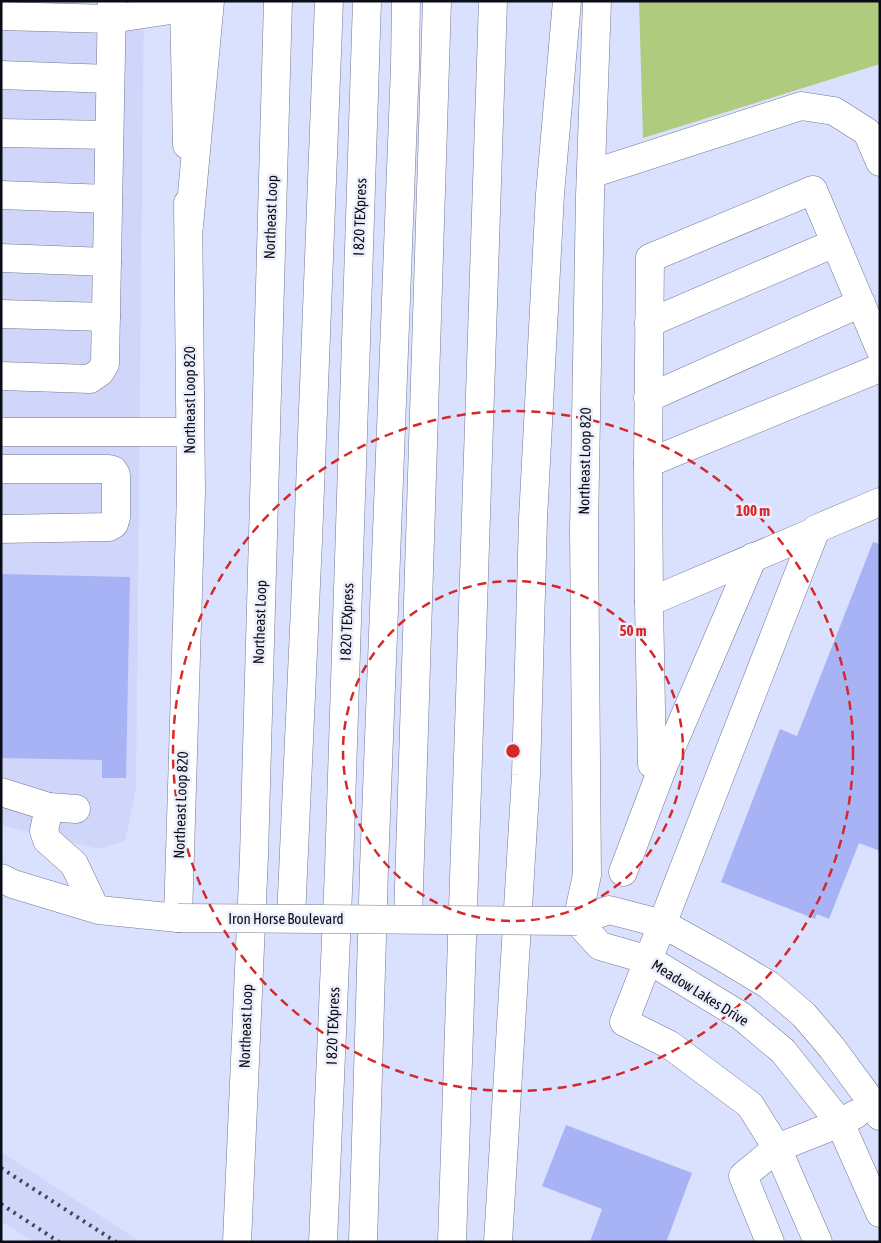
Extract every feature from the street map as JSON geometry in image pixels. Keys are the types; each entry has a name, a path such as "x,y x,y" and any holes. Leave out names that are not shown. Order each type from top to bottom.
{"main road":[{"path":"189,226 210,1"},
{"name":"Northeast Loop","path":"237,1242 254,856 278,1"},
{"path":"291,918 328,1"},
{"name":"I 820 TEXpress","path":"324,1242 340,858 367,1"},
{"path":"363,1242 374,868 406,1"},
{"path":"408,920 437,1"},
{"path":"452,1242 493,1"},
{"path":"498,1242 526,775 533,519 549,204 567,1"},
{"name":"Northeast Loop 820","path":"577,921 587,875 584,528 591,174 597,1"},
{"path":"1,16 184,5"},
{"name":"Northeast Loop 820","path":"178,918 191,493 189,226 184,5"},
{"path":"1,376 90,379 100,372 105,364 112,10"},
{"path":"1,75 110,78"},
{"path":"591,174 801,106 834,111 867,132 879,161"},
{"path":"1,132 109,136"},
{"path":"662,769 652,764 648,463 650,258 813,190 880,349"},
{"path":"1,195 108,199"},
{"path":"649,323 836,243"},
{"path":"1,258 107,262"},
{"path":"648,398 861,303"},
{"path":"1,314 106,318"},
{"path":"648,463 880,368"},
{"path":"1,432 190,432"},
{"path":"1,469 113,470 116,476 116,517 114,524 109,527 1,529"},
{"path":"649,602 880,502"},
{"path":"816,531 624,1022 670,1045 750,1105 777,1148 818,1242"},
{"path":"623,872 662,769 753,557"},
{"path":"1,792 63,808 44,831 47,840 74,864 95,908"},
{"name":"Iron Horse Boulevard","path":"1,878 13,884 99,910 178,918 577,921"},
{"path":"577,921 609,910 663,924 769,985 804,1015 878,1108 777,1148 743,1176 770,1242"},
{"name":"Meadow Lakes Drive","path":"577,921 600,946 649,960 740,1016 782,1051 840,1123 880,1213"}],"shaded area":[{"path":"1,1 144,1 136,789 125,841 98,849 1,825"},
{"path":"1,1152 141,1242 34,1242 1,1221"}],"green space":[{"path":"639,1 880,1 880,64 643,138"}],"building":[{"path":"873,542 880,544 880,851 859,843 829,919 817,914 815,919 721,882 780,729 797,736"},
{"path":"1,574 130,577 126,778 102,778 102,760 1,758"},
{"path":"566,1125 692,1173 667,1240 671,1242 590,1242 602,1209 542,1186"}],"railway":[{"path":"1,1168 116,1242"},
{"path":"1,1204 59,1242"}]}
